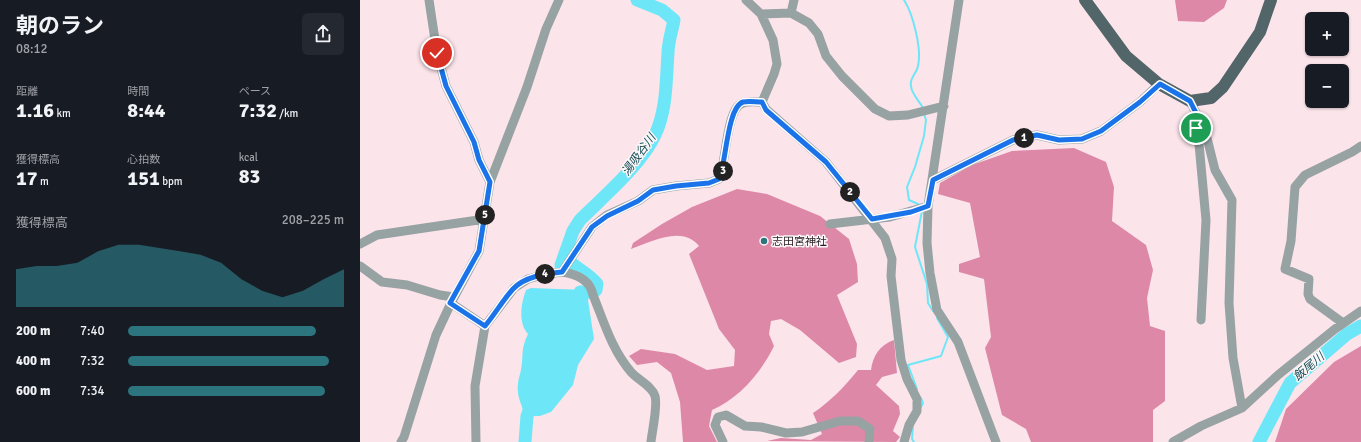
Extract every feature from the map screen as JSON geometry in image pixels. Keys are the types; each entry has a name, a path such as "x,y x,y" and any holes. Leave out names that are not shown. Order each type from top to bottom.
{"main road":[{"path":"1085,0 1126,56 1160,84 1190,101 1211,98 1224,87 1260,32 1271,0"}],"street":[{"path":"429,0 437,53 446,86 474,142 479,160 490,182"},
{"path":"401,442 404,437 436,335 452,300 479,251 490,182 528,87 546,29 559,0"},
{"path":"746,0 761,14 773,40 776,64 774,74 762,102 766,110 826,162 872,219 885,238 892,259 891,276 901,360 907,379 917,399 916,411 909,425 904,442"},
{"path":"790,13 794,0"},
{"path":"959,0 928,206 927,243 930,273 937,310 958,342 996,442"},
{"path":"761,14 790,13 809,24 818,34 826,56 842,76 875,109 890,116 924,112 944,106"},
{"path":"933,180 1013,140 1037,135 1059,140 1082,139 1101,131 1140,102 1160,84"},
{"path":"1190,101 1197,115 1204,122 1215,170 1232,200 1229,303 1233,358 1242,408"},
{"path":"562,272 592,227 607,216 638,201 653,190 709,183 719,179 723,172 726,141 737,106 742,102 762,102"},
{"path":"1197,115 1196,128 1199,144 1206,220 1201,320"},
{"path":"1343,323 1310,298 1308,294 1309,279 1285,269 1291,241 1295,187 1305,175 1361,146"},
{"path":"830,224 872,219 911,212 928,206"},
{"path":"360,244 377,235 485,219"},
{"path":"360,266 382,282 407,285 452,300 485,326"},
{"path":"476,442 475,386 485,326 514,288 528,279 546,274 562,272 585,280 592,292 614,349 633,375 651,389 655,396 651,442"},
{"path":"1173,442 1201,426 1242,408 1278,375 1343,323 1361,311"},
{"path":"723,442 715,425 718,417 726,415 745,426 761,427 786,433 802,432 840,421 858,421 870,429 869,442"}],"shaded area":[{"path":"1175,0 1227,0 1224,8 1204,22 1178,21"},
{"path":"1074,148 1106,162 1114,187 1112,221 1146,245 1153,270 1147,298 1150,326 1165,331 1165,401 1153,410 1153,442 1031,442 1026,429 1002,415 985,348 991,337 984,279 959,272 959,264 980,257 970,203 938,194 940,183 972,165 1012,151"},
{"path":"737,189 767,194 820,216 849,239 857,264 858,282 837,295 857,344 856,357 839,363 800,330 781,319 771,321 769,334 774,346 763,366 740,392 722,405 712,410 709,426 717,442 683,442 680,402 671,373 657,362 637,365 629,356 641,349 675,354 707,370 734,366 735,350 719,329 689,254 699,246 692,240 675,236 657,239 631,249 633,243 692,207"},
{"path":"894,340 897,373 882,377 876,385 899,406 900,414 893,431 900,437 896,442 767,441 781,438 811,440 822,434 813,413 826,404 858,370 871,370 873,360 878,351"},
{"path":"1361,346 1361,442 1275,442 1286,409 1334,362"}],"water":[{"path":"531,288 586,290 589,297 588,300 594,339 578,365 573,385 551,412 540,416 524,416 518,389 523,349 528,334 523,324 521,313 526,290"}],"waterway":[{"name":"湯吸谷川","path":"561,265 573,231 580,220 641,158 655,135 662,115 669,45 674,20 662,10 637,0"},
{"path":"904,0 911,14 919,50 918,66 911,80 911,89 923,108"},
{"path":"918,204 909,200 907,187 915,167 924,136 926,120 924,114"},
{"path":"922,211 915,247 927,284 928,303 933,311"},
{"path":"565,256 572,264 589,276 597,284 596,290 580,292"},
{"path":"917,389 908,365 941,356 948,337 937,318"},
{"name":"飯尾川","path":"1259,442 1290,383 1347,334 1361,326"},
{"path":"921,398 923,403 921,407"},
{"name":"湯吸谷川","path":"525,442 527,416 534,399"},
{"path":"913,426 912,439 914,442"}],"place":[{"name":"志田宮神社","path":"764,241"}],"route":[{"path":"437,53 446,86 474,142 479,160 490,182 479,251 467,275 450,303 485,326 514,288 528,279 546,274 562,272 592,227 607,216 638,201 653,190 709,183 719,179 723,172 726,141 737,106 742,102 762,102 766,110 826,162 872,219 890,217 928,206 933,180 968,161 998,149 1013,140 1037,135 1059,140 1082,139 1101,131 1140,102 1160,84 1190,101 1197,115 1196,128"}]}
